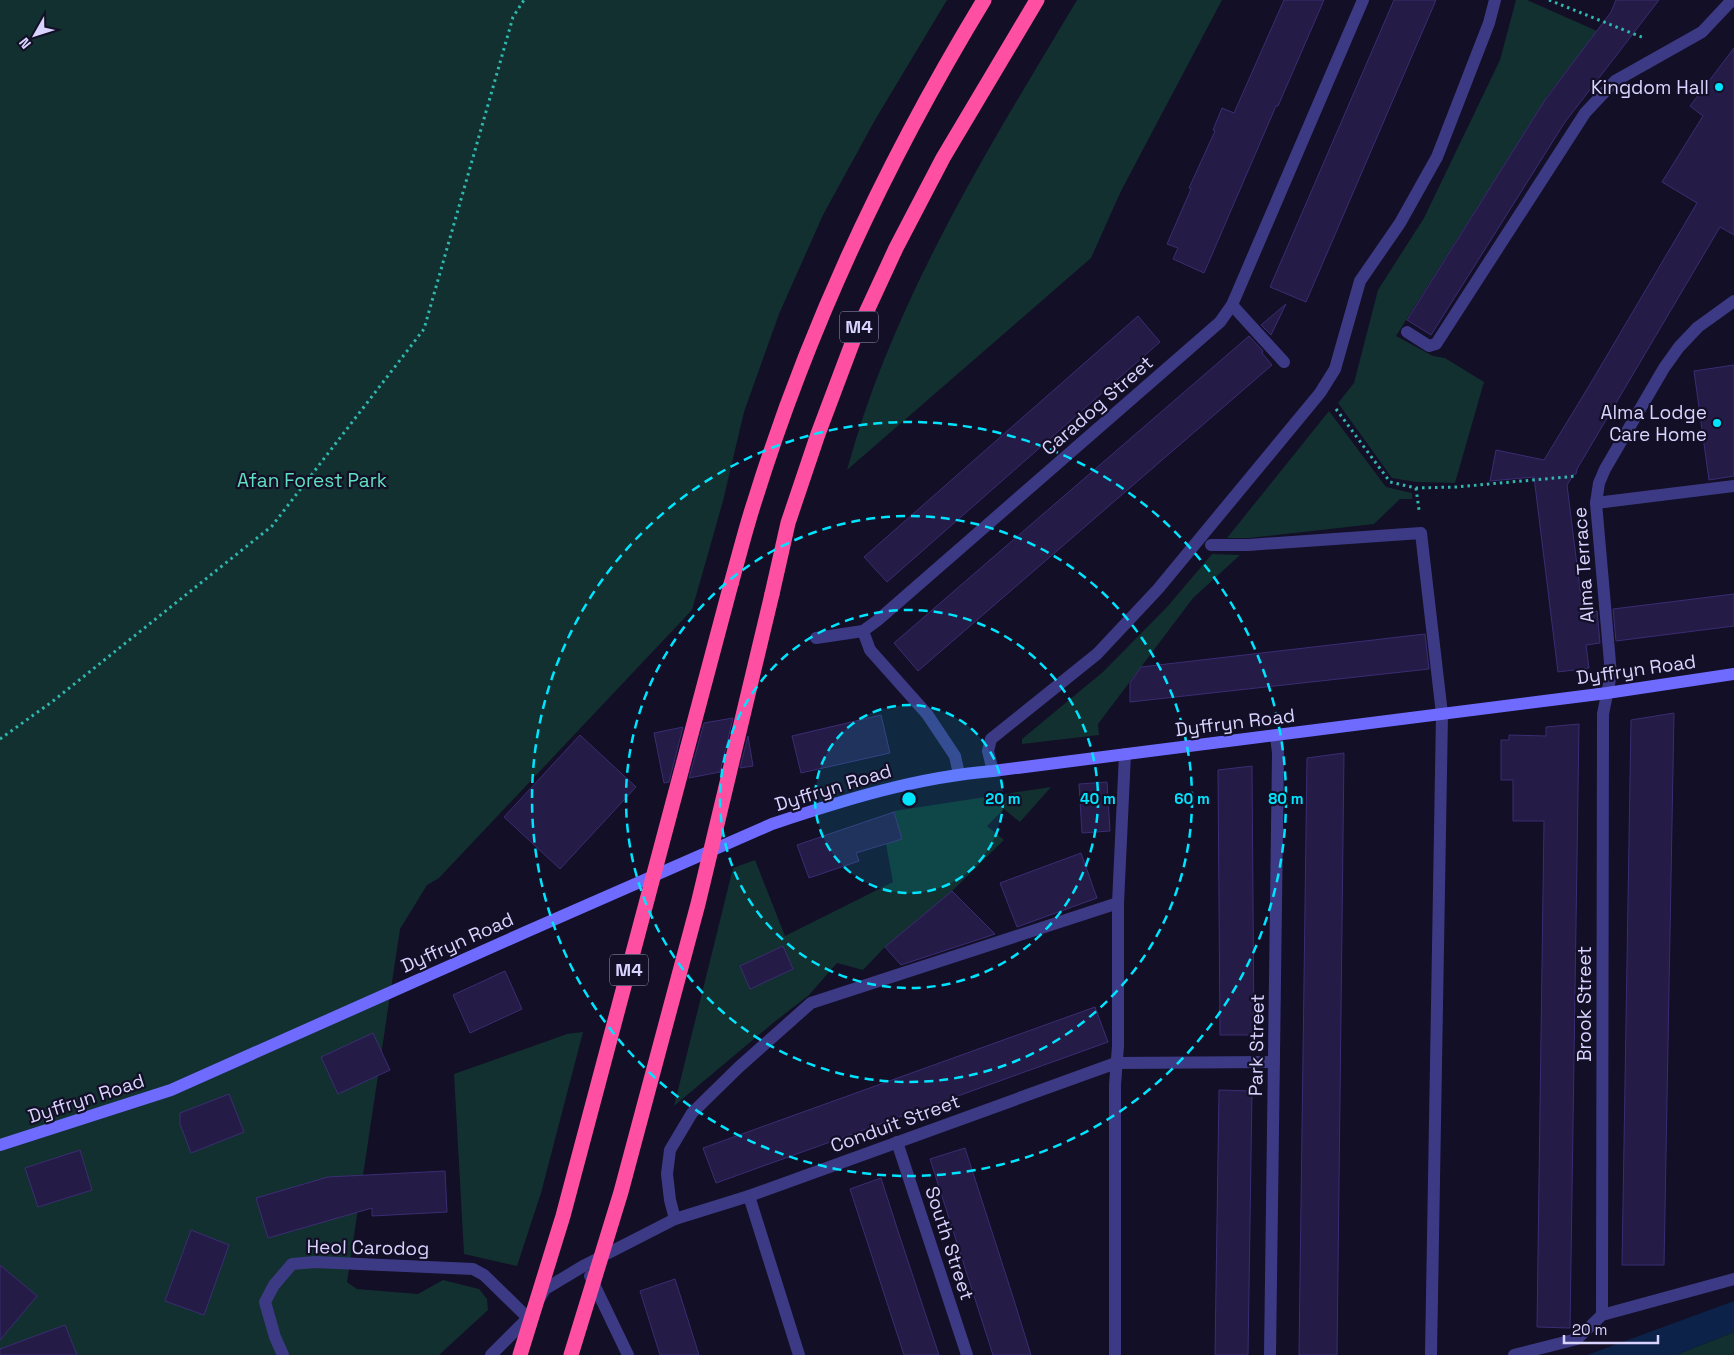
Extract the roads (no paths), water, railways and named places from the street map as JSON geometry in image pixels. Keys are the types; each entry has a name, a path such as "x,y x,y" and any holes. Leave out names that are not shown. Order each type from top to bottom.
{"highway":[{"name":"M4","path":"520,1355 563,1216 757,492 818,326 904,140 950,56 984,0"},
{"name":"M4","path":"571,1355 621,1192 698,904 788,523 818,434 853,341 896,248 943,158 1037,0"}],"street":[{"name":"Caradog Street","path":"863,631 1220,322 1232,305 1363,0"},
{"path":"993,771 988,750 991,739 1097,654 1158,589 1320,393 1336,369 1360,281 1400,223 1437,157 1489,23 1496,0"},
{"path":"1407,332 1429,346 1436,344 1585,113 1616,81 1702,32 1732,0"},
{"name":"Alma Terrace","path":"1607,693 1611,674 1596,503 1599,483 1664,368 1679,347 1698,327 1734,301"},
{"path":"1232,305 1284,362"},
{"path":"1596,503 1734,486"},
{"path":"1211,546 1248,546 1421,533 1442,714 1431,1355"},
{"path":"816,638 863,631 870,650 927,714 955,756 959,774"},
{"name":"Dyffryn Road","path":"0,1146 171,1090 501,942 772,824 812,810 902,785 959,774 1276,736 1607,693 1734,674"},
{"name":"Brook Street","path":"1602,1315 1603,714 1607,693"},
{"name":"Park Street","path":"1270,1355 1278,753 1276,736"},
{"path":"1115,1355 1118,902 1125,754"},
{"path":"676,1219 670,1200 667,1174 670,1150 692,1113 739,1067 812,1003 1118,902"},
{"name":"Conduit Street","path":"528,1318 545,1289 585,1265 676,1219 749,1196 1116,1062 1274,1062"},
{"name":"South Street","path":"897,1142 967,1355"},
{"path":"749,1196 799,1355"},
{"name":"Heol Carodog","path":"283,1355 274,1337 265,1302 274,1284 292,1264 315,1262 473,1269 484,1275 528,1318"},
{"path":"585,1265 626,1354"},
{"path":"1514,1355 1577,1339 1602,1315 1734,1279"},
{"path":"491,1355 528,1318"}],"water":[{"path":"1734,1301 1734,1332 1676,1355 1587,1355"}],"place":[{"name":"Kingdom Hall","path":"1719,87"},
{"name":"Alma Lodge Care Home","path":"1717,423"}],"park label":[{"name":"Afan Forest Park","path":"312,480"}]}
